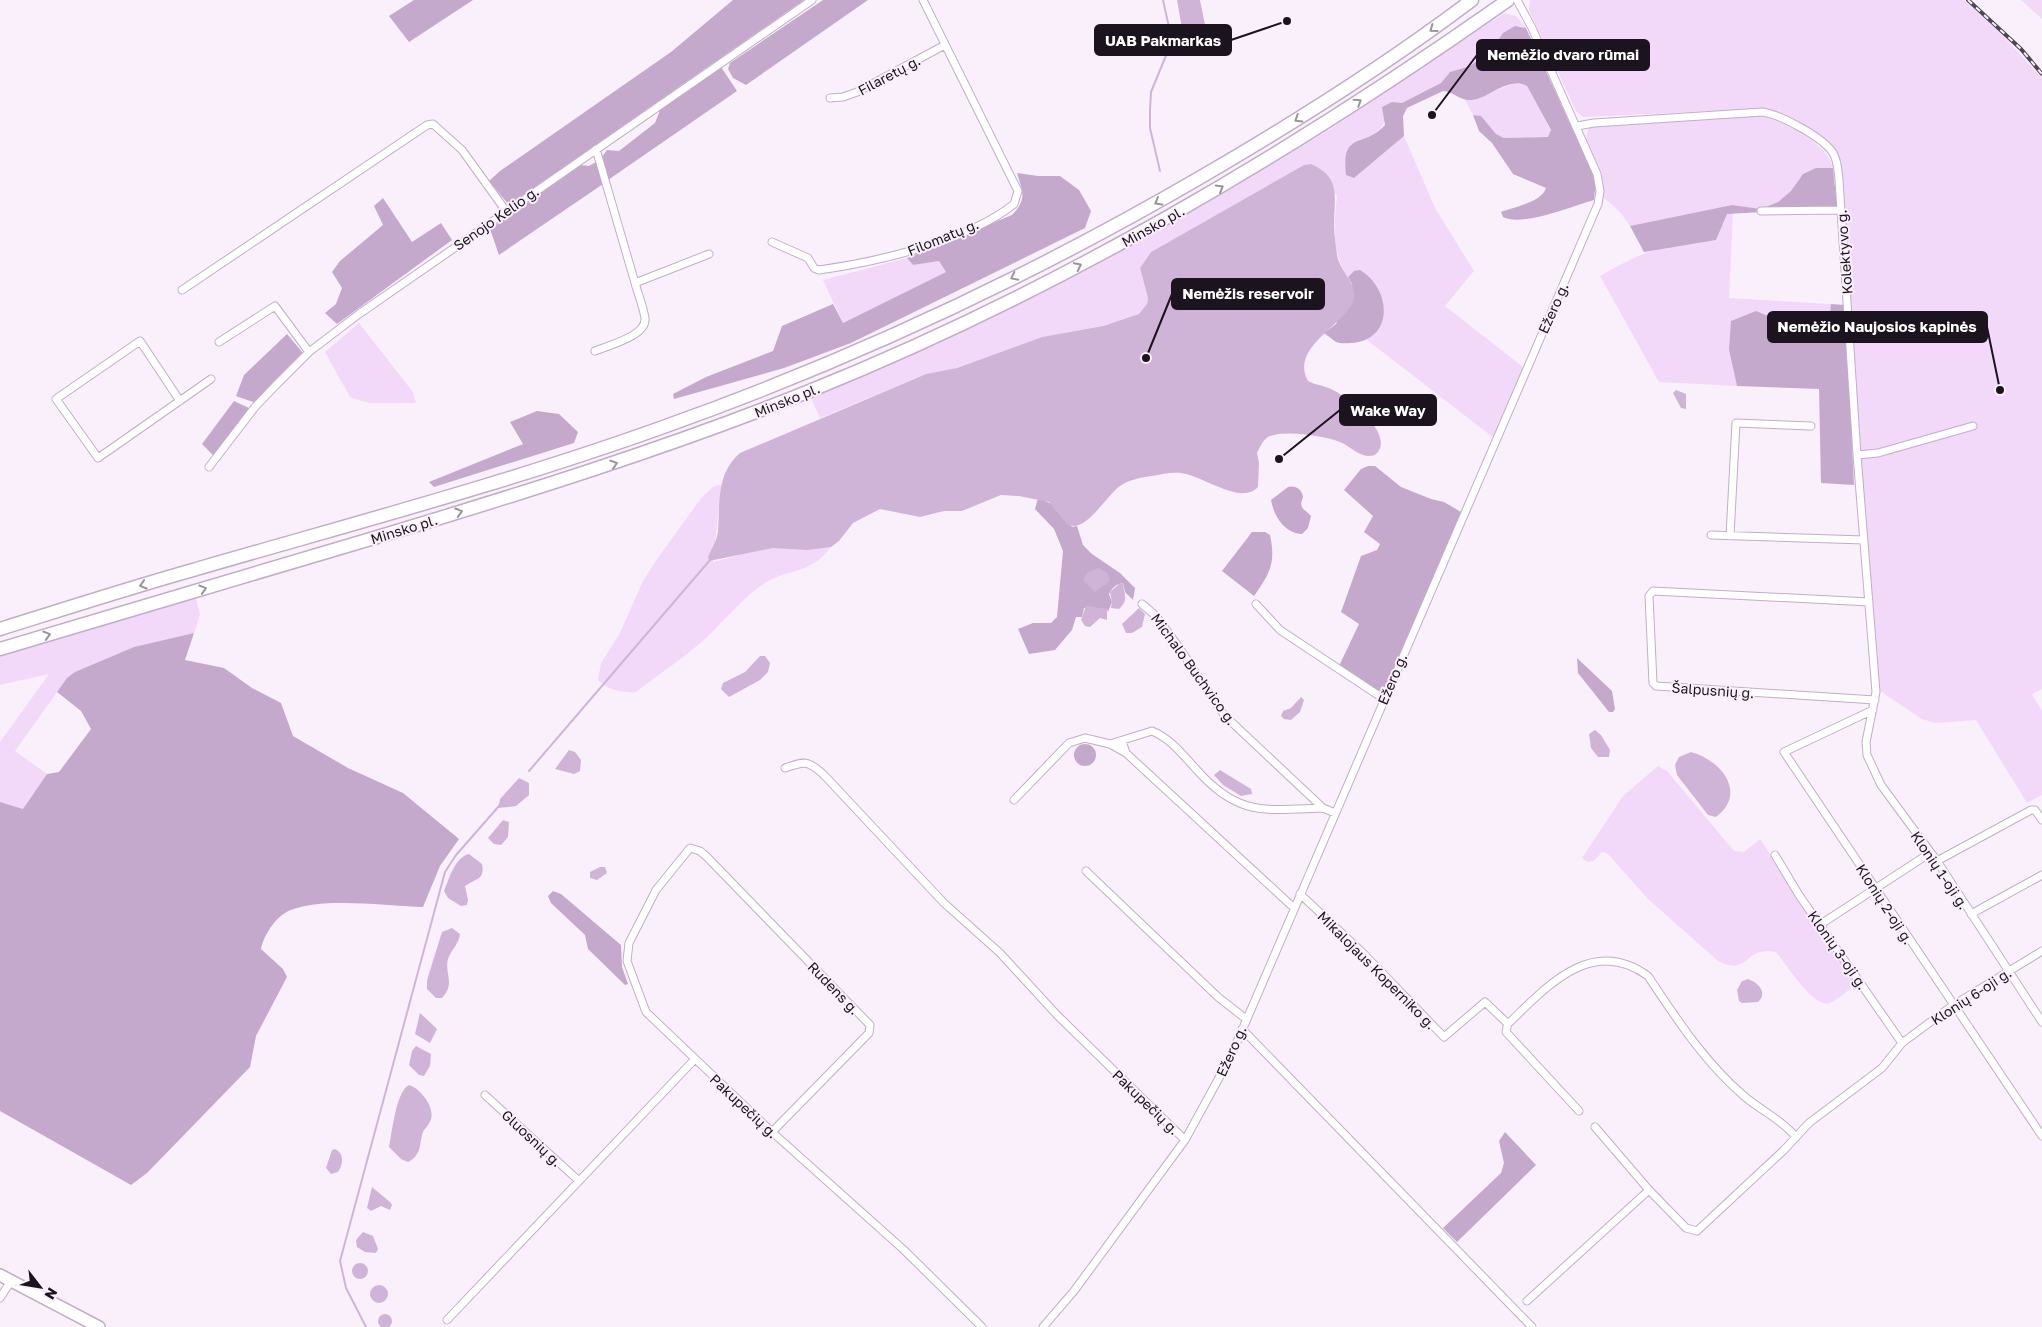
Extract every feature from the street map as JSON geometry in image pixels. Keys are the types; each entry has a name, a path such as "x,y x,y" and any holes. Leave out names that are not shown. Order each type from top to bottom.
{"highway":[{"name":"Minsko pl.","path":"0,629 542,468 667,426 832,362 1018,276 1114,227 1318,106 1422,37 1472,0"},
{"name":"Minsko pl.","path":"0,649 599,469 733,421 873,364 934,337 1089,260 1224,185 1312,132 1410,68 1508,0"}],"main road":[{"path":"0,1275 99,1327"}],"street":[{"name":"Senojo Kelio g.","path":"209,467 255,406 309,352 359,314 506,211 812,0"},
{"name":"Filomatų g.","path":"772,242 808,258 814,268 819,270 895,256 962,233 1014,204 1018,190 923,0"},
{"name":"Ežero g.","path":"1042,1327 1074,1291 1185,1140 1224,1070 1598,204 1599,180 1577,126 1532,28 1516,0"},
{"name":"Filaretų g.","path":"830,98 843,97 857,92 945,45"},
{"name":"Kolektyvo g.","path":"1577,126 1603,122 1762,112 1773,113 1831,150 1837,166 1841,210 1857,455 1876,692 1873,710"},
{"path":"182,290 426,124 433,124 462,150 506,211"},
{"path":"595,351 635,335 644,325 645,319 596,149"},
{"path":"1760,211 1841,210"},
{"path":"635,283 709,254"},
{"path":"219,342 275,306 309,352"},
{"path":"180,401 140,341 56,399 98,458 180,401 211,379"},
{"path":"1730,536 1736,423 1811,426"},
{"path":"1857,455 1878,453 1972,426"},
{"path":"1710,535 1864,540"},
{"name":"Šalpusnių g.","path":"1869,602 1653,591 1649,596 1654,683 1656,686 1875,700"},
{"name":"Michalo Buchvico g.","path":"1142,604 1156,616 1173,638 1224,715 1323,808 1334,814"},
{"path":"1256,604 1280,630 1384,699"},
{"name":"Klonių 1-oji g.","path":"1873,710 1866,742 1870,765 1881,785 1937,861 2042,1022"},
{"name":"Klonių 2-oji g.","path":"1873,710 1784,752 1952,1006 2041,1136"},
{"path":"1110,744 1122,742 1147,731 1158,733 1178,748 1214,787 1248,807 1268,811 1323,808"},
{"path":"1014,800 1068,743 1085,738 1110,744 1126,753 1294,908"},
{"path":"1122,742 1126,753"},
{"name":"Pakupečių g.","path":"784,768 803,762 824,775 944,903 1000,953 1058,1016 1185,1140"},
{"path":"1937,861 2031,810 2035,810 2042,820"},
{"name":"Pakupečių g.","path":"693,849 690,848 651,899 629,943 627,961 646,1012 694,1060 772,1132 904,1250 982,1327"},
{"name":"Rudens g.","path":"693,849 707,857 870,1025 870,1033 772,1132"},
{"path":"1821,924 1930,853"},
{"name":"Klonių 3-oji g.","path":"1775,855 1902,1044"},
{"path":"1086,871 1218,997 1246,1020"},
{"path":"1971,914 2042,875"},
{"name":"Mikalojaus Koperniko g.","path":"1300,894 1364,954 1444,1037 1486,1002 1508,1022"},
{"name":"Klonių 6-oji g.","path":"1902,1044 1952,1006 2042,951"},
{"path":"1579,1111 1506,1032 1508,1022 1547,986 1583,965 1604,959 1626,963 1648,976 1693,1040 1716,1068 1744,1096 1784,1125 1795,1136"},
{"path":"1242,1029 1532,1327"},
{"path":"1595,1127 1649,1190 1686,1228 1697,1231 1790,1145 1795,1136 1882,1068 1902,1044"},
{"path":"447,1320 694,1060"},
{"name":"Gluosnių g.","path":"485,1095 579,1182"},
{"path":"1526,1301 1649,1190"},
{"path":"0,1298 11,1281"}],"shaded area":[{"path":"414,0 473,0 409,42 389,16"},
{"path":"733,0 804,0 509,205 489,181 500,171 671,52"},
{"path":"823,0 868,0 746,85 733,78 728,69 730,63"},
{"path":"1177,0 1200,0 1209,44 1204,49 1186,51"},
{"path":"1530,0 1964,0 2002,35 2042,78 2042,689 2032,694 2042,711 2042,795 2027,803 1976,720 1935,723 1922,719 1880,691 1860,460 1842,177 1838,154 1830,144 1811,129 1789,118 1758,109 1583,117 1576,111 1529,10"},
{"path":"2021,0 2042,0 2042,19"},
{"path":"1504,13 1516,16 1526,28 1520,26 1503,33 1492,49 1470,66 1450,72 1441,83 1402,103 1392,102 1385,120 1378,131 1350,145 1354,178 1404,136 1435,208 1474,271 1445,306 1523,367 1494,438 1367,340 1376,332 1354,271 1348,277 1336,248 1335,217 1337,196 1311,164 1304,165 1151,252 1140,268 1148,298 1147,304 1139,314 1102,326 1042,337 957,368 926,374 820,418 811,398 953,335 1017,304 1195,210 1324,133"},
{"path":"1515,26 1526,28 1596,180 1594,200 1535,218 1512,219 1503,217 1501,212 1539,197 1546,188 1513,174 1492,143 1479,131 1473,115 1481,116 1496,134 1504,138 1548,137 1551,130 1527,86 1515,83 1474,100 1464,99 1443,91 1407,108 1403,116 1404,136 1354,178 1346,175 1345,161 1350,146 1369,137 1385,125 1382,107 1392,102 1402,103 1441,83 1450,72 1470,66 1492,49 1503,33"},
{"path":"721,67 737,91 608,180 601,158 607,150 619,151 655,123 660,110"},
{"path":"1513,83 1522,83 1527,86 1551,131 1548,137 1504,138 1496,134 1481,116 1473,115 1465,100 1478,99"},
{"path":"1761,116 1793,128 1815,142 1830,159 1833,168 1816,168 1803,174 1791,191 1778,202 1761,209 1732,205 1630,226 1620,212 1603,197 1604,186 1601,171 1586,140 1588,129 1592,125"},
{"path":"596,162 603,184 499,255 490,229 581,165 589,166"},
{"path":"1311,164 1321,169 1332,182 1335,197 1334,229 1337,255 1352,285 1354,297 1346,313 1311,349 1304,369 1308,381 1339,393 1368,418 1376,428 1380,438 1380,447 1375,455 1366,456 1340,442 1325,438 1293,433 1275,435 1265,440 1257,453 1259,463 1258,487 1251,492 1233,492 1182,473 1144,477 1131,480 1120,486 1089,519 1075,526 1068,525 1049,502 1019,496 1001,495 962,511 944,511 920,517 880,509 853,523 839,541 831,547 807,550 773,548 709,561 708,557 718,532 723,480 732,461 740,453 926,374 957,368 1042,337 1103,326 1139,314 1147,304 1148,298 1140,268 1151,252 1304,165"},
{"path":"1816,168 1833,168 1837,208 1727,214 1716,240 1644,252 1630,226 1732,205 1761,209 1778,202 1791,191 1803,174"},
{"path":"1017,173 1038,176 1060,176 1079,190 1091,211 1085,228 851,343 784,368 674,399 673,394 706,377 773,351 782,326 833,304 843,323 946,272 939,261 913,265 907,258 1012,215 1022,200 1021,186"},
{"path":"383,198 412,242 441,223 452,240 337,324 325,313 336,304 342,288 332,272 340,261 383,225 374,206"},
{"path":"1733,212 1729,298 1831,304 1828,329 1813,343 1798,339 1729,350 1737,386 1659,382 1600,276 1624,263 1658,249 1697,244 1727,214"},
{"path":"907,258 913,265 939,261 946,272 843,323 823,280"},
{"path":"1360,270 1371,278 1383,301 1384,312 1381,324 1375,333 1366,340 1338,343 1324,333 1336,324 1352,284 1348,277 1354,271"},
{"path":"1831,304 1845,305 1854,485 1821,483 1819,389 1737,386 1729,350 1731,321 1756,311 1775,319 1798,339 1813,343 1828,329"},
{"path":"359,323 413,392 416,403 369,403 350,397 325,352"},
{"path":"287,334 303,353 256,403 236,396 244,375"},
{"path":"1676,390 1686,394 1686,409 1681,408 1673,393"},
{"path":"234,401 251,409 213,455 202,444"},
{"path":"537,411 559,414 578,432 574,443 434,487 429,482 523,444 510,422"},
{"path":"1375,466 1401,487 1444,502 1461,512 1383,694 1339,666 1359,624 1341,612 1361,556 1377,550 1380,544 1364,532 1373,516 1344,490 1361,469"},
{"path":"721,485 713,562 765,549 831,547 823,557 805,568 778,577 759,587 745,598 698,645 636,692 621,691 606,686 598,680 601,663 619,635 643,581 702,497 714,486"},
{"path":"1288,487 1300,490 1303,497 1301,506 1311,516 1308,528 1302,534 1290,531 1285,527 1277,518 1272,506 1271,500"},
{"path":"1038,498 1054,505 1072,527 1077,526 1083,545 1092,554 1120,573 1135,588 1133,600 1125,592 1123,583 1116,585 1109,594 1112,602 1108,612 1107,609 1084,608 1082,617 1076,617 1072,630 1055,650 1029,654 1018,629 1033,623 1051,623 1057,617 1063,551 1054,529 1035,509"},
{"path":"1252,532 1265,532 1270,535 1272,545 1272,561 1268,574 1254,596 1222,571"},
{"path":"1099,568 1107,573 1110,581 1095,592 1083,580 1088,572"},
{"path":"1123,583 1124,603 1119,609 1111,608 1110,592"},
{"path":"196,598 200,615 194,633 134,647 76,672 67,678 15,751 47,774 23,809 0,802 0,742 49,674 0,685 0,656"},
{"path":"1086,606 1107,609 1107,620 1100,618 1090,627 1085,626 1081,620"},
{"path":"1139,608 1145,614 1142,627 1132,633 1126,633 1122,624"},
{"path":"194,633 185,660 224,668 252,688 281,703 293,736 348,768 403,793 459,839 440,866 423,907 355,903 320,904 291,910 276,921 268,931 261,949 283,969 287,977 256,1036 250,1067 147,1173 131,1185 0,1111 0,802 23,809 47,774 59,772 91,729 81,711 57,692 67,678 75,672 134,647"},
{"path":"760,656 765,656 770,663 768,672 760,680 729,697 721,689 723,683 745,672"},
{"path":"1577,658 1612,691 1615,709 1613,712 1609,712 1578,673"},
{"path":"1301,697 1304,700 1300,712 1291,720 1284,719 1281,716 1283,711 1291,708"},
{"path":"1595,730 1601,735 1610,750 1609,757 1598,757 1591,748 1589,734"},
{"path":"1085,744 1093,747 1096,755 1093,763 1085,766 1077,763 1074,755 1077,747"},
{"path":"569,750 575,752 581,760 580,771 574,774 555,769"},
{"path":"1691,752 1712,762 1727,778 1730,798 1725,808 1716,817 1708,815 1677,775 1675,765 1679,757"},
{"path":"1658,766 1667,771 1734,851 1744,852 1760,839 1856,985 1830,1003 1823,1003 1809,993 1776,952 1766,951 1758,953 1736,965 1728,965 1718,961 1648,899 1608,854 1602,852 1594,861 1587,862 1582,858 1623,796"},
{"path":"1220,770 1251,789 1252,794 1241,796 1223,785 1214,775"},
{"path":"519,778 529,783 529,795 516,806 498,808 500,799"},
{"path":"503,820 509,822 508,837 501,845 494,844 488,838"},
{"path":"469,854 482,864 483,869 479,878 465,886 468,900 467,905 461,906 448,898 444,891 456,864 460,859"},
{"path":"600,867 605,867 607,873 597,880 590,878 590,872"},
{"path":"553,891 561,894 621,945 622,967 628,984 625,985 588,949 585,935 551,903 548,896"},
{"path":"452,928 460,934 448,959 448,988 442,998 436,998 427,989 427,980 442,932"},
{"path":"1748,979 1756,983 1761,989 1762,995 1758,1002 1742,1003 1739,1001 1737,990 1742,981"},
{"path":"420,1013 437,1029 430,1043 415,1034"},
{"path":"416,1046 431,1054 430,1066 424,1076 419,1075 409,1065 412,1051"},
{"path":"409,1085 418,1090 426,1099 432,1114 430,1123 423,1132 418,1153 408,1162 401,1159 389,1147 398,1104 401,1095"},
{"path":"1505,1132 1536,1165 1457,1242 1443,1228 1501,1173 1504,1163 1499,1141"},
{"path":"335,1149 342,1156 342,1163 338,1172 331,1174 326,1168 332,1150"},
{"path":"372,1187 390,1202 392,1205 390,1210 381,1206 371,1211 367,1208"},
{"path":"363,1232 373,1236 378,1249 376,1253 365,1252 357,1247 356,1240"},
{"path":"357,1263 363,1263 368,1268 366,1277 357,1279 352,1274 352,1268"},
{"path":"375,1285 383,1285 388,1290 386,1301 375,1303 370,1298 370,1290"},
{"path":"382,1314 388,1314 392,1321 388,1328 382,1328 378,1324 378,1318"}],"waterway":[{"path":"1160,171 1150,128 1150,110 1151,92 1172,41 1163,0"},
{"path":"529,771 710,560"},
{"path":"366,1327 346,1288 340,1261 445,872 456,855 499,806"}],"railway":[{"path":"1968,0 2021,49 2042,74"}],"place":[{"name":"UAB Pakmarkas","path":"1287,21"},
{"name":"Nemėžio dvaro rūmai","path":"1432,115"},
{"name":"Nemėžis reservoir","path":"1146,358"},
{"name":"Nemėžio Naujosios kapinės","path":"2000,390"},
{"name":"Wake Way","path":"1279,459"}]}
